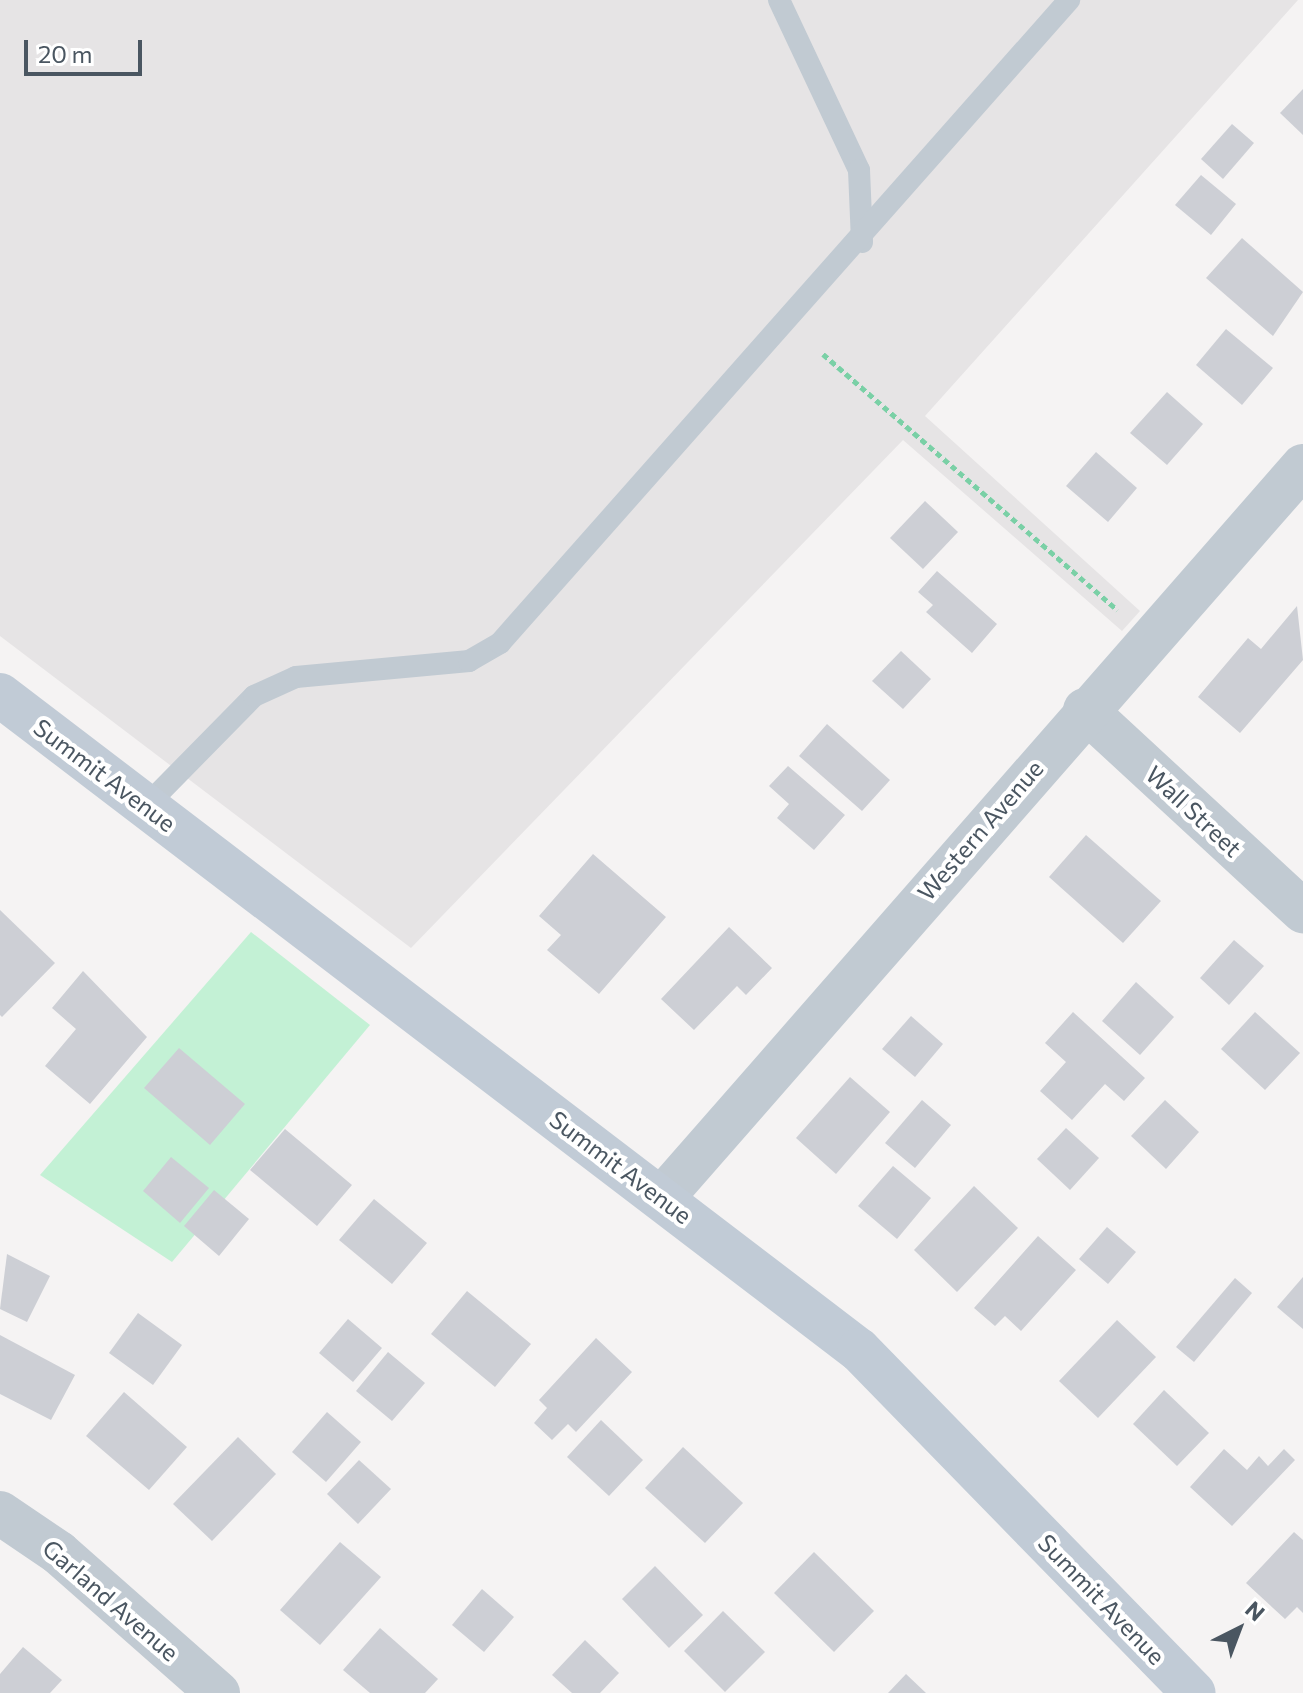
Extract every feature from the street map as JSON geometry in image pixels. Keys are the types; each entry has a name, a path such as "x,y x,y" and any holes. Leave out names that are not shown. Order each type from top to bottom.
{"main road":[{"name":"Summit Avenue","path":"0,695 859,1350 1194,1693"}],"street":[{"name":"Western Avenue","path":"662,1198 1085,710 1303,466"},
{"name":"Wall Street","path":"1085,710 1303,911"},
{"name":"Garland Avenue","path":"0,1513 59,1553 199,1687"}],"lane":[{"path":"779,0 859,170 862,242"},
{"path":"146,806 254,696 296,677 469,661 500,643 862,242 1069,0"}],"path":[{"path":"823,354 1117,610"}],"shaded area":[{"path":"0,0 1298,0 925,416 1140,611 1122,631 903,440 411,948 0,636"}],"green space":[{"path":"251,932 370,1025 172,1262 40,1175"}],"building":[{"path":"1303,89 1303,135 1280,113"},
{"path":"1232,124 1254,143 1223,179 1201,159"},
{"path":"1201,175 1236,204 1211,235 1175,205"},
{"path":"1242,238 1303,292 1273,336 1206,278"},
{"path":"1226,329 1273,368 1242,405 1196,365"},
{"path":"1167,392 1203,424 1167,465 1130,433"},
{"path":"1096,452 1137,488 1108,522 1066,486"},
{"path":"925,501 958,532 923,569 890,538"},
{"path":"937,571 997,624 972,653 926,612 933,605 918,592"},
{"path":"1297,606 1303,660 1240,733 1198,697 1248,638 1261,649"},
{"path":"901,651 931,679 903,709 872,681"},
{"path":"827,724 890,780 862,811 799,756"},
{"path":"788,766 845,815 814,850 777,818 789,804 769,786"},
{"path":"1086,835 1161,901 1123,943 1049,877"},
{"path":"593,854 666,917 599,994 547,950 561,935 539,916"},
{"path":"0,910 55,963 2,1017 0,1015"},
{"path":"729,927 772,968 746,995 737,986 694,1030 661,999"},
{"path":"1234,940 1264,966 1229,1005 1200,978"},
{"path":"83,971 147,1037 90,1104 45,1066 76,1029 52,1008"},
{"path":"1136,982 1174,1017 1140,1055 1102,1021"},
{"path":"1073,1012 1145,1078 1124,1101 1105,1084 1072,1120 1040,1091 1066,1062 1045,1043"},
{"path":"1255,1012 1300,1053 1265,1090 1221,1049"},
{"path":"911,1016 943,1044 915,1077 882,1049"},
{"path":"179,1048 245,1104 210,1145 144,1088"},
{"path":"850,1077 890,1112 836,1174 796,1138"},
{"path":"922,1100 951,1125 915,1168 885,1143"},
{"path":"1165,1100 1199,1132 1166,1169 1131,1136"},
{"path":"1066,1128 1099,1158 1070,1190 1037,1159"},
{"path":"285,1129 352,1185 317,1226 250,1170"},
{"path":"171,1157 209,1188 180,1223 143,1191"},
{"path":"893,1166 931,1198 897,1239 858,1206"},
{"path":"974,1186 1018,1228 957,1292 914,1250"},
{"path":"214,1190 249,1219 219,1256 184,1226"},
{"path":"374,1199 427,1243 392,1284 339,1240"},
{"path":"1107,1227 1136,1252 1108,1284 1079,1259"},
{"path":"1038,1236 1076,1270 1021,1331 1005,1316 995,1326 974,1308"},
{"path":"7,1254 50,1276 27,1322 0,1309"},
{"path":"1303,1277 1303,1329 1277,1307"},
{"path":"1235,1278 1252,1293 1194,1362 1176,1347"},
{"path":"467,1291 531,1344 495,1387 431,1334"},
{"path":"138,1313 182,1345 153,1385 109,1353"},
{"path":"348,1319 382,1348 353,1382 319,1353"},
{"path":"1117,1320 1156,1357 1098,1418 1059,1381"},
{"path":"0,1335 75,1375 51,1420 0,1394"},
{"path":"596,1338 632,1372 576,1432 568,1424 552,1440 534,1423 547,1408 539,1400"},
{"path":"388,1352 425,1383 392,1421 356,1391"},
{"path":"1164,1390 1209,1433 1177,1466 1133,1424"},
{"path":"124,1392 187,1447 149,1490 86,1436"},
{"path":"327,1412 361,1442 326,1482 292,1452"},
{"path":"601,1420 643,1460 609,1496 567,1457"},
{"path":"238,1437 276,1474 212,1541 173,1504"},
{"path":"683,1447 743,1503 705,1543 645,1488"},
{"path":"1224,1449 1247,1470 1259,1456 1268,1466 1284,1449 1295,1460 1232,1526 1190,1487"},
{"path":"359,1460 391,1489 358,1524 327,1494"},
{"path":"1294,1532 1303,1540 1303,1613 1297,1607 1285,1619 1246,1583"},
{"path":"340,1542 381,1577 320,1645 280,1610"},
{"path":"814,1552 874,1611 834,1652 774,1593"},
{"path":"655,1566 703,1615 669,1648 622,1599"},
{"path":"482,1589 514,1617 484,1652 452,1625"},
{"path":"723,1611 765,1652 725,1692 684,1651"},
{"path":"380,1628 438,1679 425,1693 370,1693 343,1670"},
{"path":"585,1640 619,1673 600,1693 572,1693 552,1675"},
{"path":"23,1647 62,1680 50,1693 0,1693 0,1674"},
{"path":"906,1674 926,1693 888,1693"}]}
